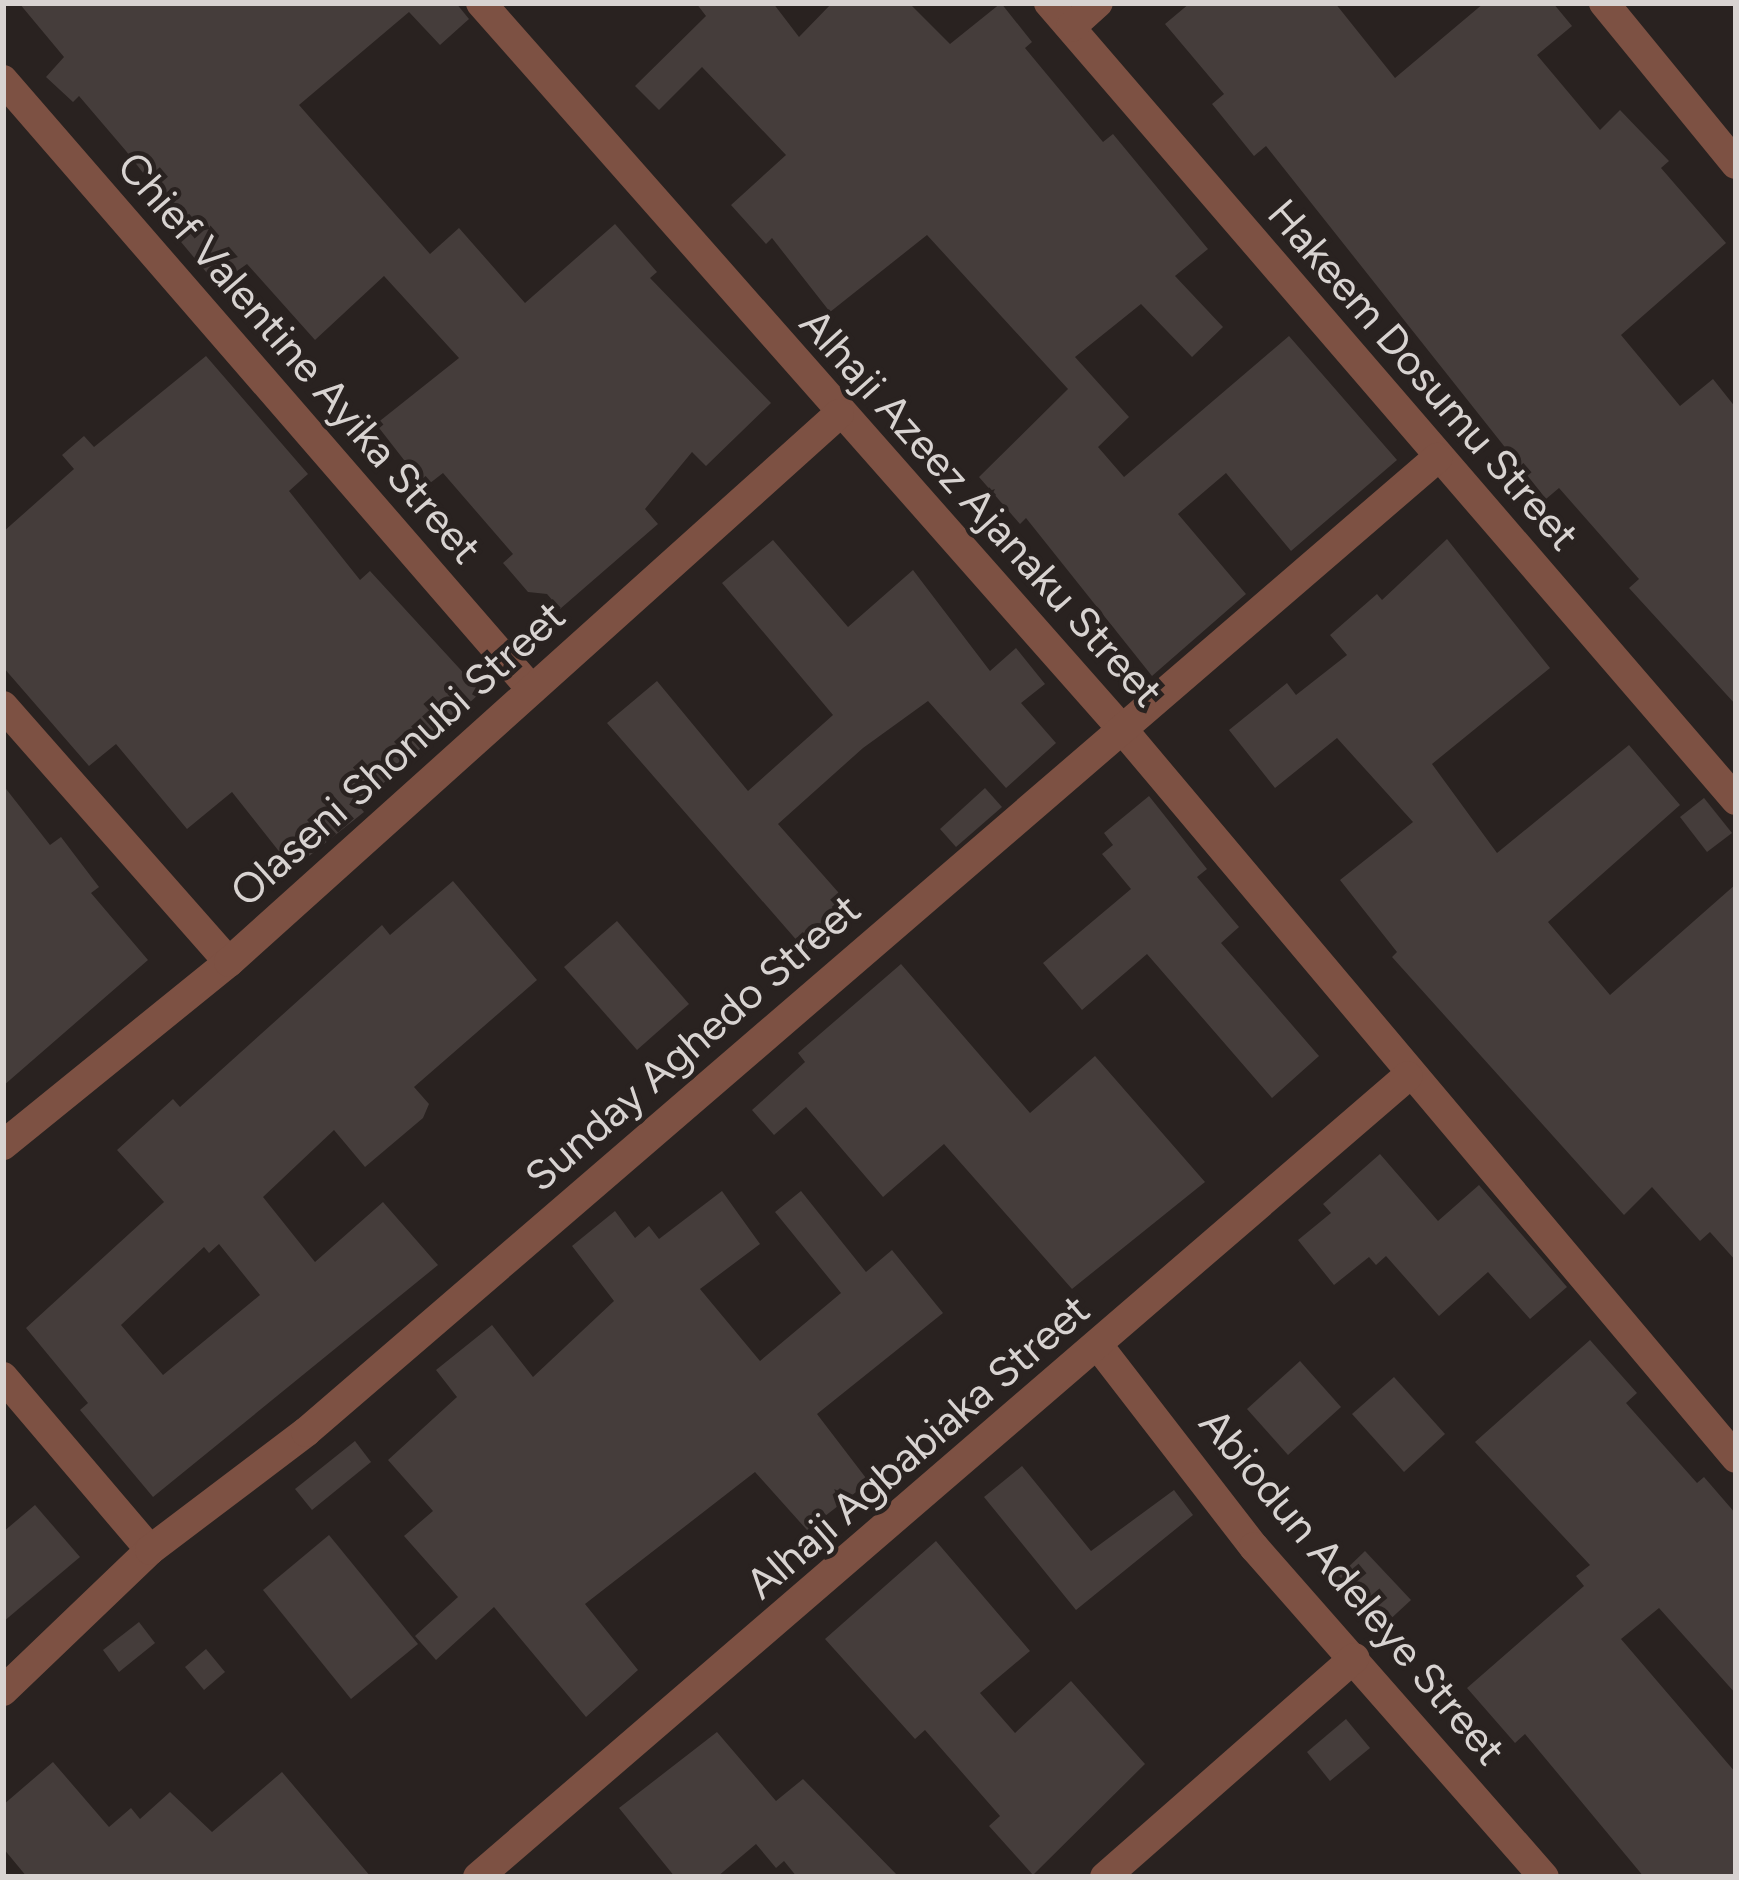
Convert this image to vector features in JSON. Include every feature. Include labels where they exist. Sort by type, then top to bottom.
[{"type":"street","name":"Alhaji Azeez Ajanaku Street","points":[[481,3],[839,414],[1122,728],[1408,1076],[1736,1457]]},
{"type":"street","name":"Hakeem Dosumu Street","points":[[1049,3],[1736,800]]},
{"type":"street","points":[[1071,26],[1098,3]]},
{"type":"street","points":[[1604,3],[1736,164]]},
{"type":"street","name":"Chief Valentine Ayika Street","points":[[3,80],[532,690]]},
{"type":"street","name":"Olaseni Shonubi Street","points":[[3,1144],[229,962],[839,414]]},
{"type":"street","name":"Sunday Aghedo Street","points":[[3,1691],[150,1550],[306,1432],[1437,458]]},
{"type":"street","points":[[3,706],[229,962]]},
{"type":"street","name":"Alhaji Agbabiaka Street","points":[[478,1877],[1100,1348],[1408,1076]]},
{"type":"street","name":"Abiodun Adeleye Street","points":[[1100,1348],[1254,1547],[1544,1877]]},
{"type":"street","points":[[3,1377],[150,1550]]},
{"type":"street","points":[[1105,1877],[1354,1658]]},
{"type":"building","points":[[19,3],[456,3],[469,19],[440,45],[409,12],[299,105],[430,254],[459,228],[525,303],[615,224],[657,272],[650,278],[771,403],[706,466],[692,452],[645,509],[658,524],[560,609],[547,594],[528,592],[503,563],[513,554],[443,473],[425,487],[376,424],[459,358],[384,276],[315,340],[247,264],[217,285],[176,236],[186,228],[126,151],[79,96],[73,102],[46,77],[64,57]]},
{"type":"building","points":[[696,3],[773,3],[799,37],[832,3],[909,3],[950,44],[1001,3],[1032,42],[1025,48],[1103,142],[1113,134],[1208,249],[1175,276],[1223,327],[1192,357],[1141,304],[1075,357],[1129,417],[1098,447],[1124,477],[1289,336],[1397,460],[1291,551],[1226,473],[1178,514],[1246,594],[1152,676],[1026,518],[1020,524],[979,477],[1068,389],[927,235],[830,312],[772,238],[766,244],[731,205],[786,155],[702,67],[659,110],[635,86],[706,16]]},
{"type":"building","points":[[1190,3],[1335,3],[1395,78],[1484,3],[1553,3],[1572,26],[1537,55],[1600,130],[1620,110],[1669,161],[1661,168],[1726,243],[1621,335],[1680,406],[1713,379],[1736,408],[1736,705],[1629,588],[1639,579],[1559,488],[1546,499],[1266,146],[1254,156],[1212,104],[1224,94],[1165,24]]},
{"type":"building","points":[[206,356],[308,474],[289,491],[360,580],[370,571],[481,692],[359,806],[364,812],[293,869],[232,792],[187,829],[116,744],[89,766],[3,667],[3,532],[74,469],[62,455],[84,436],[94,447]]},
{"type":"building","points":[[1447,539],[1550,668],[1432,764],[1497,853],[1629,745],[1680,805],[1548,922],[1610,995],[1736,884],[1736,1261],[1710,1232],[1700,1241],[1652,1187],[1624,1215],[1392,957],[1397,952],[1340,880],[1413,822],[1337,738],[1275,788],[1229,730],[1287,683],[1296,695],[1347,655],[1330,635],[1377,594],[1382,600]]},
{"type":"building","points":[[773,540],[848,627],[913,570],[990,671],[1016,648],[1045,684],[1021,703],[1056,743],[1006,788],[928,701],[863,748],[778,824],[853,909],[806,951],[607,723],[657,681],[748,791],[833,715],[722,583]]},
{"type":"building","points":[[3,785],[50,845],[61,837],[99,887],[91,893],[148,960],[3,1086]]},
{"type":"building","points":[[985,788],[1002,807],[956,847],[940,829]]},
{"type":"building","points":[[1149,796],[1207,869],[1197,877],[1239,927],[1221,943],[1319,1056],[1272,1098],[1147,954],[1082,1010],[1043,963],[1131,889],[1102,854],[1113,845],[1104,833]]},
{"type":"building","points":[[1704,798],[1732,833],[1707,852],[1680,817]]},
{"type":"building","points":[[453,881],[537,980],[414,1087],[429,1104],[423,1118],[365,1167],[334,1130],[263,1197],[315,1262],[383,1202],[438,1265],[153,1497],[80,1410],[88,1403],[26,1328],[164,1202],[117,1150],[173,1099],[180,1107],[382,925],[390,935]],"holes":[[[219,1244],[260,1295],[163,1375],[121,1325],[204,1247],[209,1253]]]},
{"type":"building","points":[[617,921],[689,1004],[637,1050],[564,967]]},
{"type":"building","points":[[901,964],[1030,1113],[1095,1056],[1205,1182],[1072,1289],[944,1144],[883,1197],[806,1107],[774,1135],[752,1110],[805,1062],[798,1053]]},
{"type":"building","points":[[1380,1154],[1438,1221],[1479,1185],[1567,1287],[1530,1319],[1488,1272],[1439,1316],[1386,1256],[1376,1265],[1369,1257],[1334,1285],[1298,1240],[1331,1213],[1323,1204]]},
{"type":"building","points":[[722,1191],[760,1244],[700,1289],[760,1361],[841,1293],[775,1212],[801,1191],[866,1272],[892,1250],[943,1313],[817,1414],[869,1482],[807,1530],[755,1472],[585,1604],[638,1670],[586,1717],[494,1607],[436,1660],[415,1636],[458,1597],[404,1536],[433,1511],[388,1460],[457,1397],[436,1370],[492,1325],[533,1377],[614,1301],[572,1246],[615,1211],[635,1238],[649,1226],[659,1239]]},
{"type":"building","points":[[1590,1340],[1637,1393],[1626,1403],[1697,1483],[1704,1477],[1736,1514],[1736,1694],[1659,1608],[1621,1639],[1736,1773],[1736,1877],[1644,1877],[1525,1734],[1515,1743],[1467,1688],[1584,1586],[1576,1576],[1590,1565],[1475,1442]]},
{"type":"building","points":[[1300,1361],[1341,1407],[1288,1455],[1247,1409]]},
{"type":"building","points":[[1394,1377],[1445,1434],[1404,1472],[1352,1414]]},
{"type":"building","points":[[355,1441],[371,1462],[312,1510],[295,1489]]},
{"type":"building","points":[[1022,1466],[1091,1551],[1174,1490],[1193,1515],[1076,1610],[984,1497]]},
{"type":"building","points":[[35,1505],[80,1557],[3,1622],[3,1532]]},
{"type":"building","points":[[329,1535],[418,1644],[351,1699],[263,1590]]},
{"type":"building","points":[[936,1541],[1030,1651],[980,1693],[1015,1733],[1071,1681],[1145,1764],[1033,1875],[989,1826],[1000,1816],[925,1730],[915,1739],[825,1639]]},
{"type":"building","points":[[1365,1551],[1411,1600],[1384,1625],[1339,1576]]},
{"type":"building","points":[[139,1622],[155,1643],[119,1672],[103,1650]]},
{"type":"building","points":[[206,1649],[225,1672],[204,1690],[185,1667]]},
{"type":"building","points":[[1346,1719],[1370,1748],[1330,1781],[1307,1752]]},
{"type":"building","points":[[717,1732],[776,1801],[803,1779],[899,1877],[797,1877],[784,1861],[776,1868],[756,1844],[717,1877],[675,1877],[619,1808]]},
{"type":"building","points":[[53,1762],[109,1827],[131,1808],[140,1819],[170,1792],[212,1832],[282,1772],[371,1877],[27,1877],[3,1848],[3,1805]]}]
